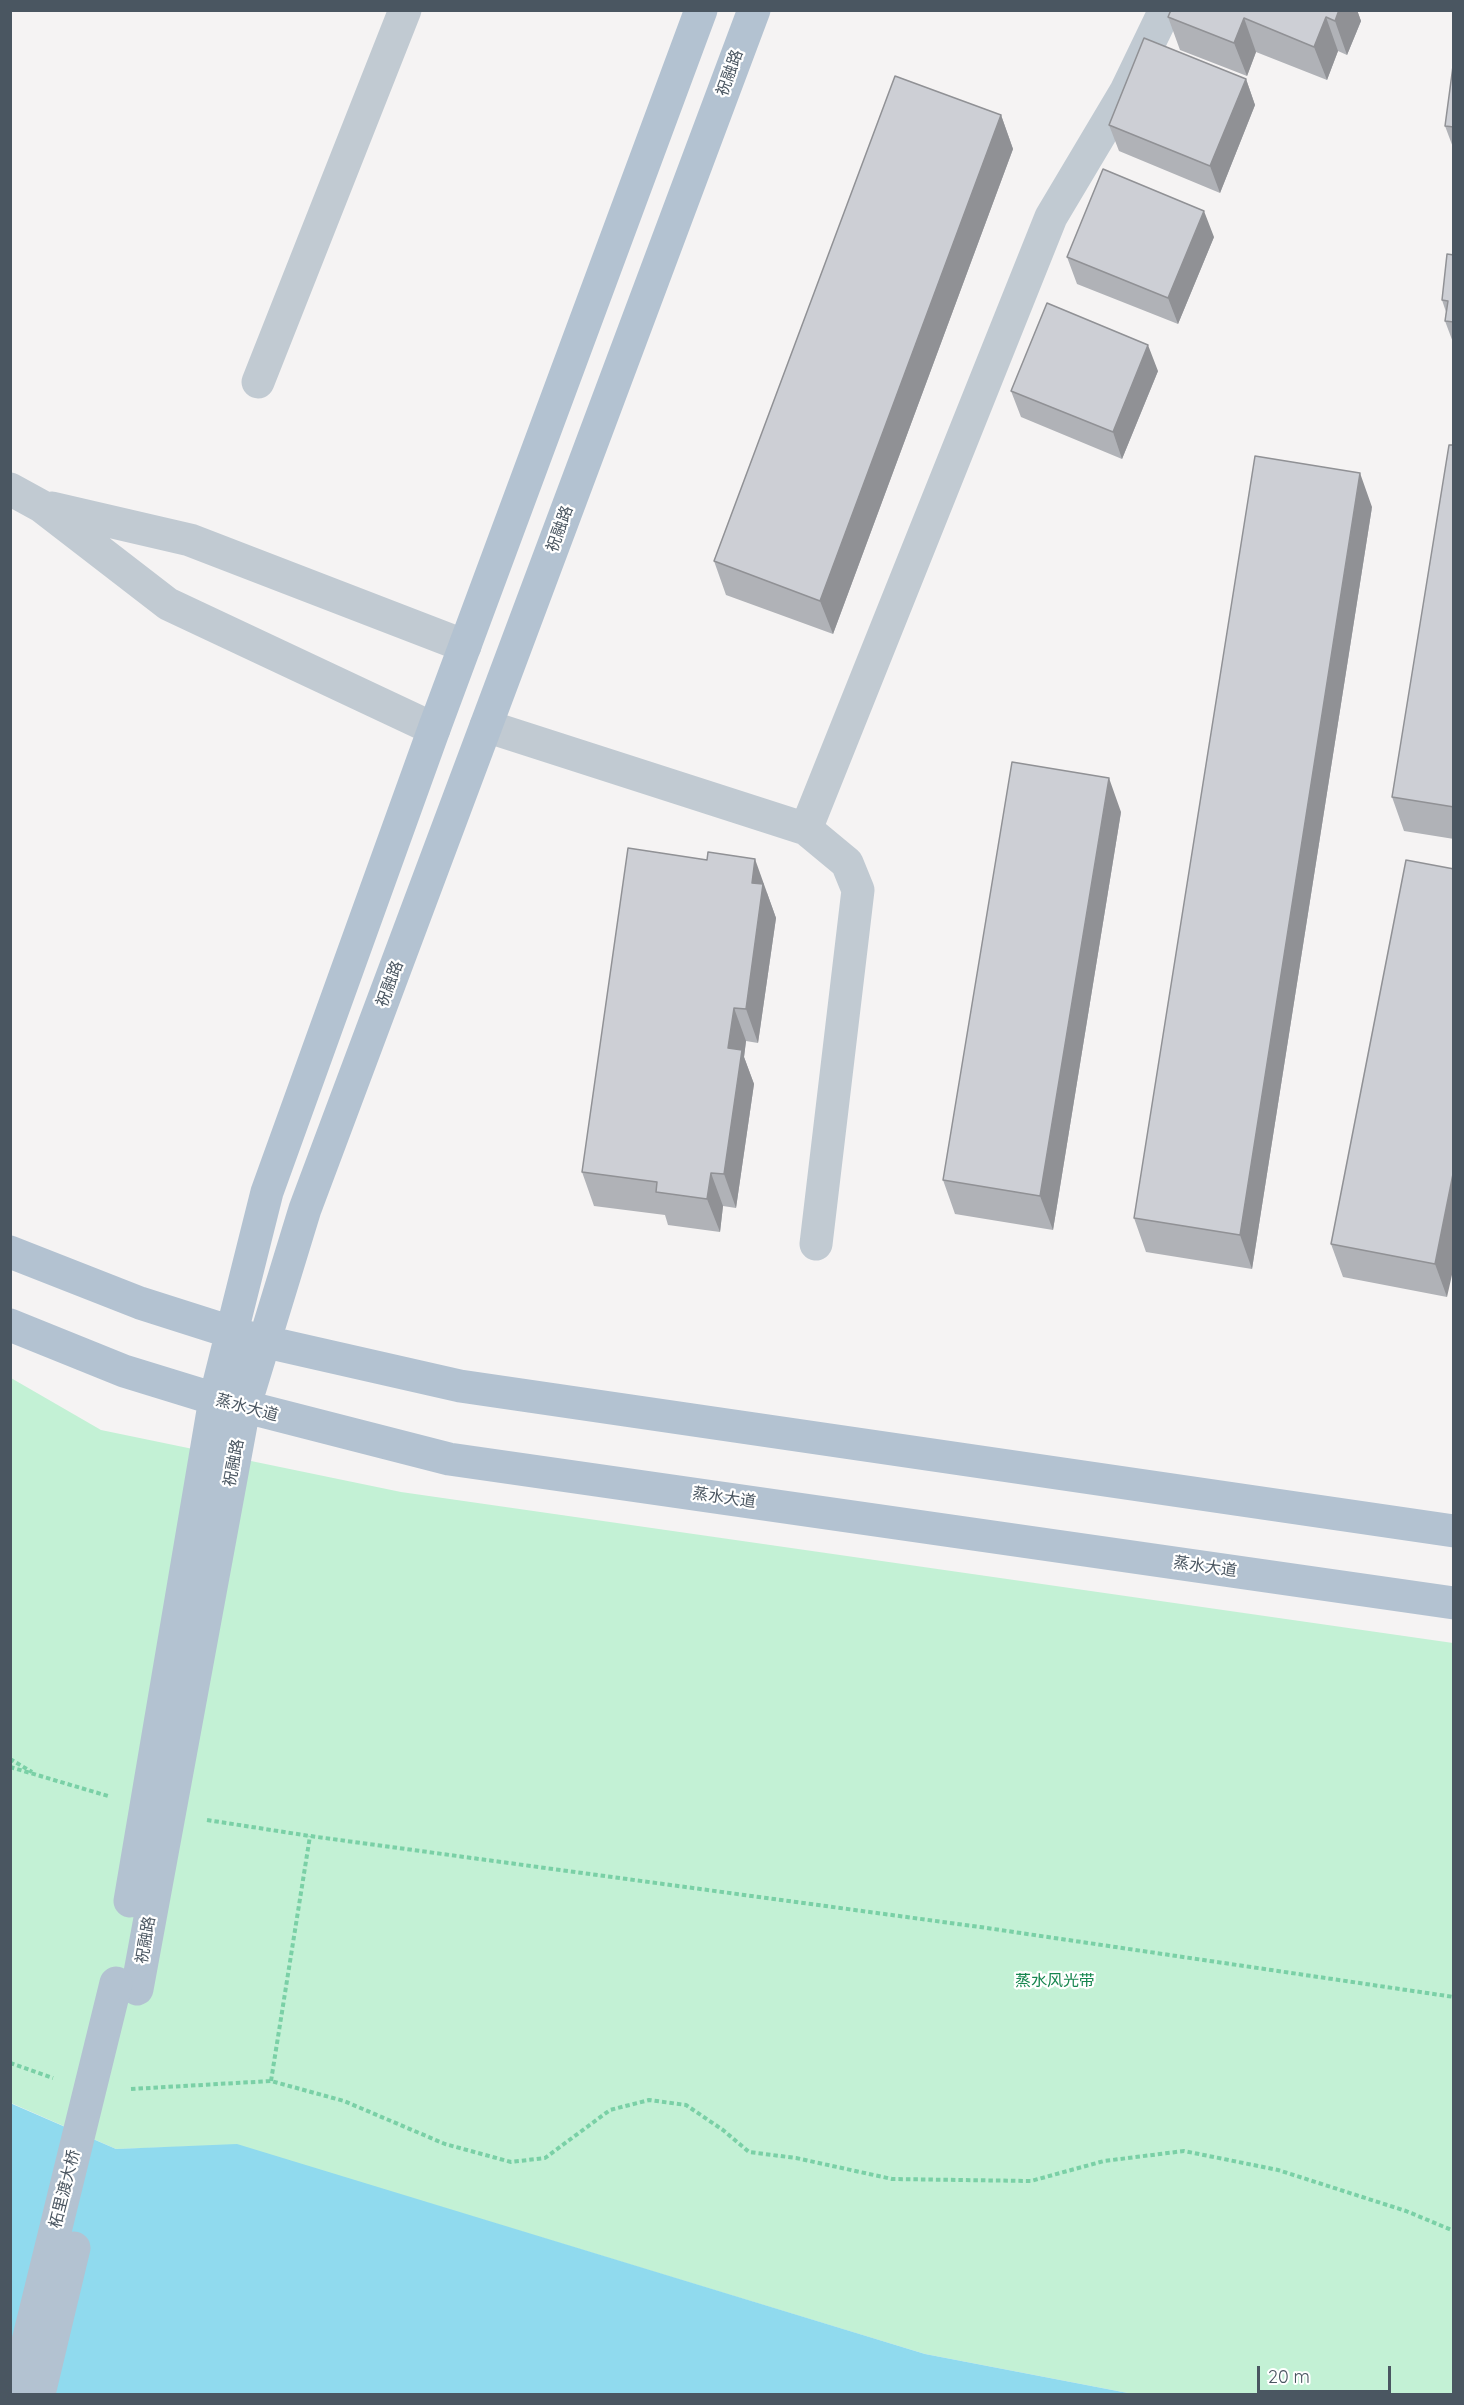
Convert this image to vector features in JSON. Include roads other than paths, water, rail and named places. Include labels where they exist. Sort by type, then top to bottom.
[{"type":"main road","name":"祝融路","points":[[126,1986],[230,1404],[232,1332],[267,1192],[434,729],[701,10]]},
{"type":"main road","name":"祝融路","points":[[230,1404],[265,1341],[305,1209],[754,10]]},
{"type":"main road","points":[[10,1252],[140,1303],[232,1332],[460,1386],[1454,1531]]},
{"type":"main road","name":"蒸水大道","points":[[10,1325],[124,1371],[230,1404],[449,1459],[1454,1603]]},
{"type":"main road","name":"柘里渡大桥","points":[[15,2394],[126,1986]]},
{"type":"main road","name":"柘里渡大桥","points":[[39,2394],[126,1986]]},
{"type":"street","points":[[258,382],[405,10]]},
{"type":"street","points":[[806,830],[1051,217],[1126,91],[1165,10]]},
{"type":"street","points":[[10,489],[41,506],[168,604],[434,729]]},
{"type":"street","points":[[41,506],[190,540],[465,646]]},
{"type":"street","points":[[486,726],[806,830],[847,863],[858,890],[816,1244]]},
{"type":"water","points":[[10,2103],[116,2149],[237,2144],[925,2354],[1133,2394],[11,2394]]},
{"type":"park label","name":"蒸水风光带","points":[[1055,1981]]}]
